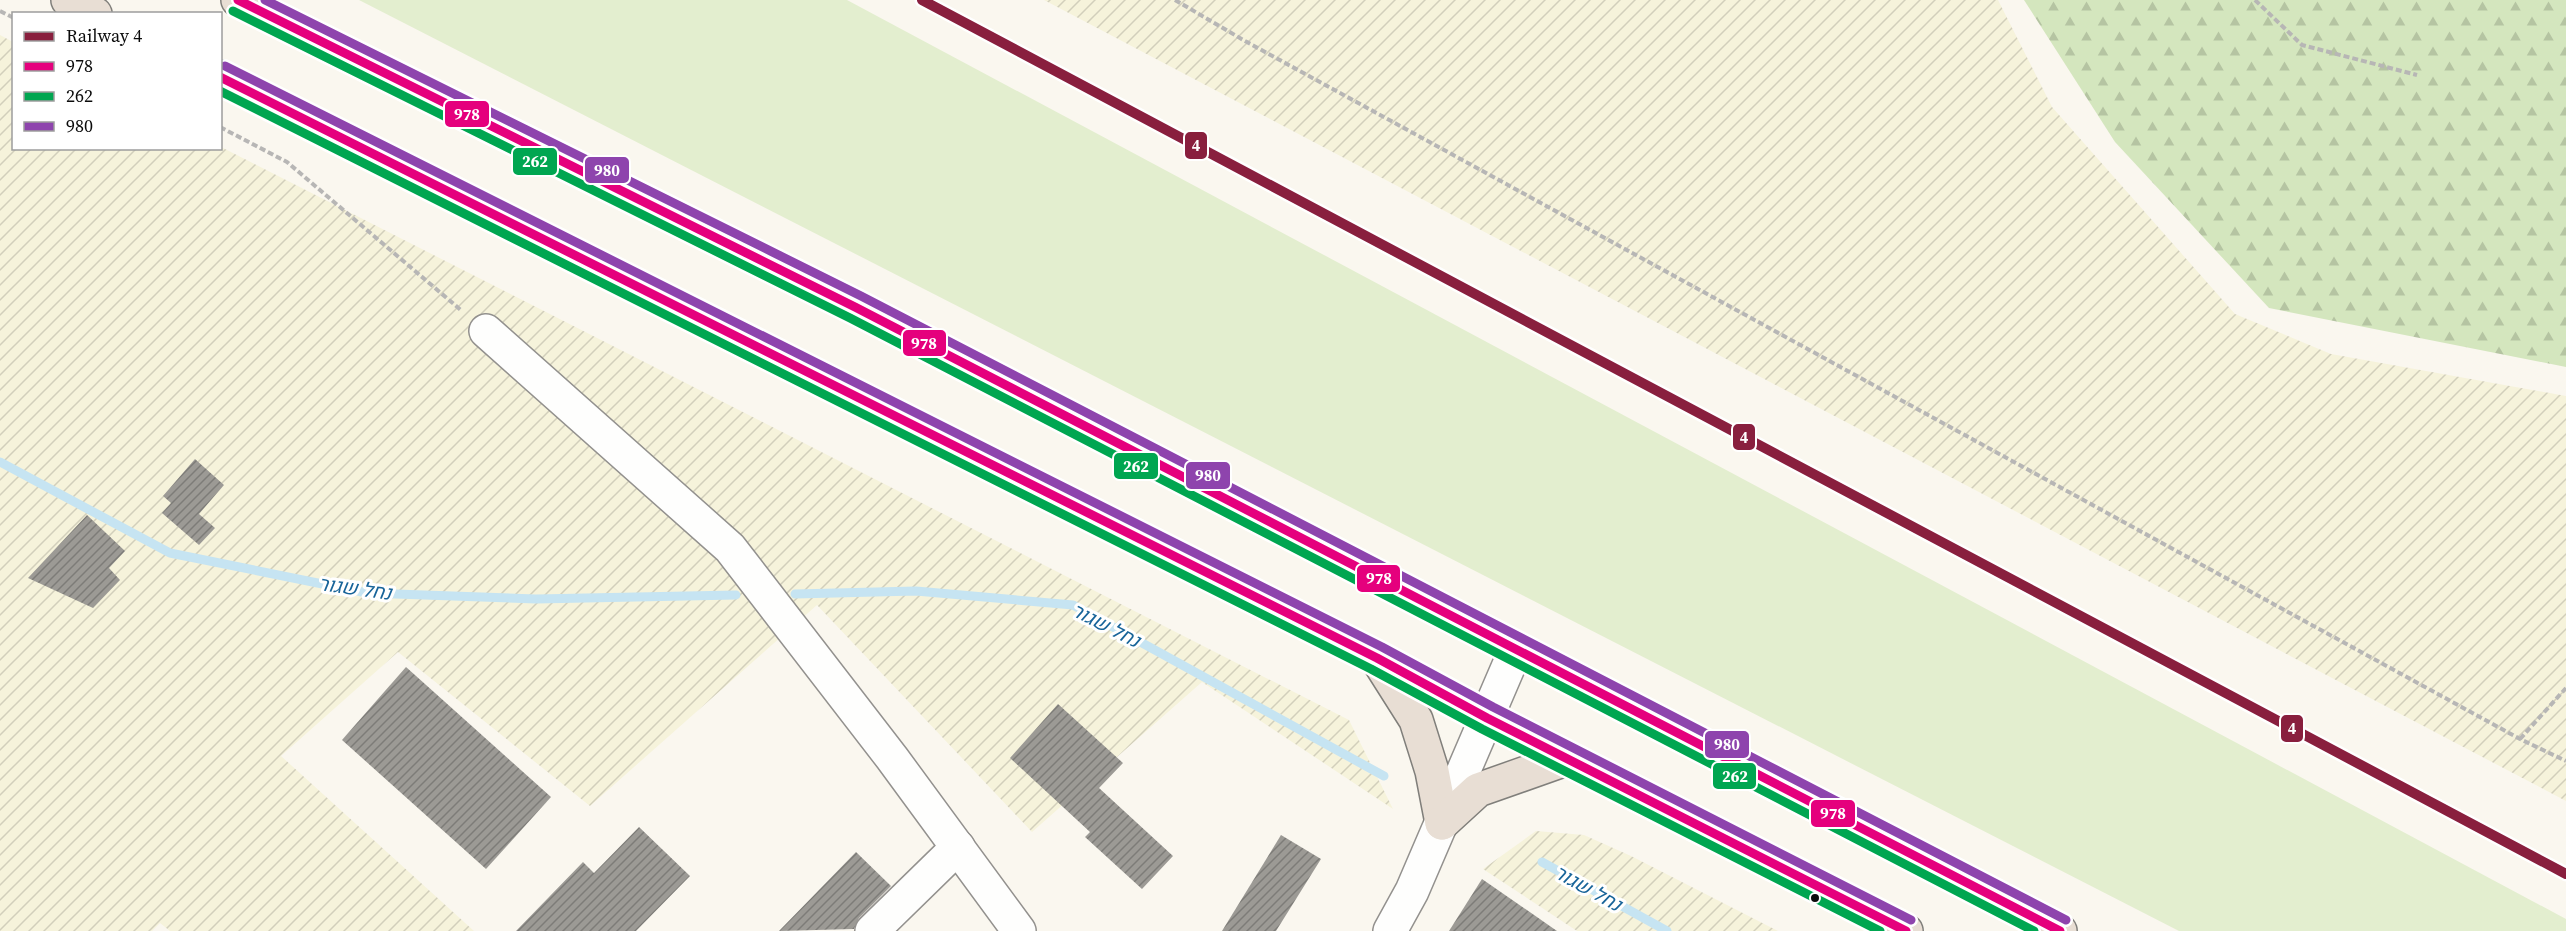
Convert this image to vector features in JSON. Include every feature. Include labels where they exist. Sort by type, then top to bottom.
[{"type":"highway","points":[[68,0],[91,12]]},
{"type":"highway","points":[[238,0],[855,307],[2060,931]]},
{"type":"highway","points":[[222,78],[1377,658],[1486,718],[1906,931]]},
{"type":"highway","points":[[1377,658],[1416,720],[1432,771],[1442,823]]},
{"type":"highway","points":[[1442,823],[1478,790],[1566,759]]},
{"type":"street","points":[[486,331],[730,548],[892,758],[1019,931]]},
{"type":"street","points":[[1390,931],[1412,891],[1516,649]]},
{"type":"street","points":[[872,931],[958,847]]},
{"type":"street","points":[[1403,931],[1412,891]]},
{"type":"path","points":[[1175,0],[1245,41],[2520,739],[2566,761]]},
{"type":"path","points":[[2255,0],[2302,45],[2417,75]]},
{"type":"path","points":[[222,128],[287,162],[486,331]]},
{"type":"path","points":[[2520,739],[2566,688]]},
{"type":"shaded area","points":[[1044,0],[1998,0],[2052,107],[2235,314],[2331,354],[2566,396],[2566,801]]},
{"type":"shaded area","points":[[0,35],[12,41],[12,150],[222,150],[222,148],[1349,720],[1393,809],[1202,682],[1032,832],[817,605],[590,806],[398,652],[281,756],[474,931],[170,931],[160,923],[152,931],[0,931]]},
{"type":"shaded area","points":[[1536,831],[1584,835],[1631,856],[1778,931],[1577,931],[1483,869]]},
{"type":"green space","points":[[359,0],[847,0],[2566,919],[2566,931],[2179,931]]},
{"type":"green space","points":[[2024,0],[2566,0],[2566,367],[2269,308],[2115,142]]},
{"type":"building","points":[[195,459],[224,485],[199,514],[215,528],[199,545],[162,513],[171,503],[163,496]]},
{"type":"building","points":[[87,515],[125,551],[109,568],[120,580],[93,608],[28,578]]},
{"type":"building","points":[[406,667],[551,797],[486,869],[342,740]]},
{"type":"building","points":[[1058,704],[1123,763],[1099,788],[1173,856],[1142,889],[1085,837],[1090,832],[1010,758]]},
{"type":"building","points":[[639,827],[690,876],[636,931],[516,931],[583,862],[594,873]]},
{"type":"building","points":[[1281,835],[1321,859],[1276,931],[1222,931]]},
{"type":"building","points":[[856,852],[891,886],[859,918],[854,929],[779,931]]},
{"type":"building","points":[[1482,879],[1557,931],[1449,931]]},
{"type":"waterway","name":"נחל שגור","points":[[0,462],[170,553],[367,593],[536,599],[736,595]]},
{"type":"waterway","name":"נחל שגור","points":[[795,594],[916,591],[1073,605],[1384,776]]},
{"type":"waterway","name":"נחל שגור","points":[[1542,862],[1667,931]]},
{"type":"rail line","name":"4","points":[[922,0],[2566,874]]},
{"type":"transit line","name":"978","points":[[238,0],[855,307],[2060,931]]},
{"type":"transit line","name":"980","points":[[265,0],[861,296],[2066,920]]},
{"type":"transit line","name":"262","points":[[233,11],[850,318],[2034,931]]},
{"type":"transit line","name":"980","points":[[225,66],[1382,647],[1493,707],[1911,920]]},
{"type":"transit line","name":"978","points":[[222,78],[1377,658],[1487,718],[1906,931]]},
{"type":"transit line","name":"262","points":[[222,92],[1371,669],[1482,729],[1880,931]]}]
